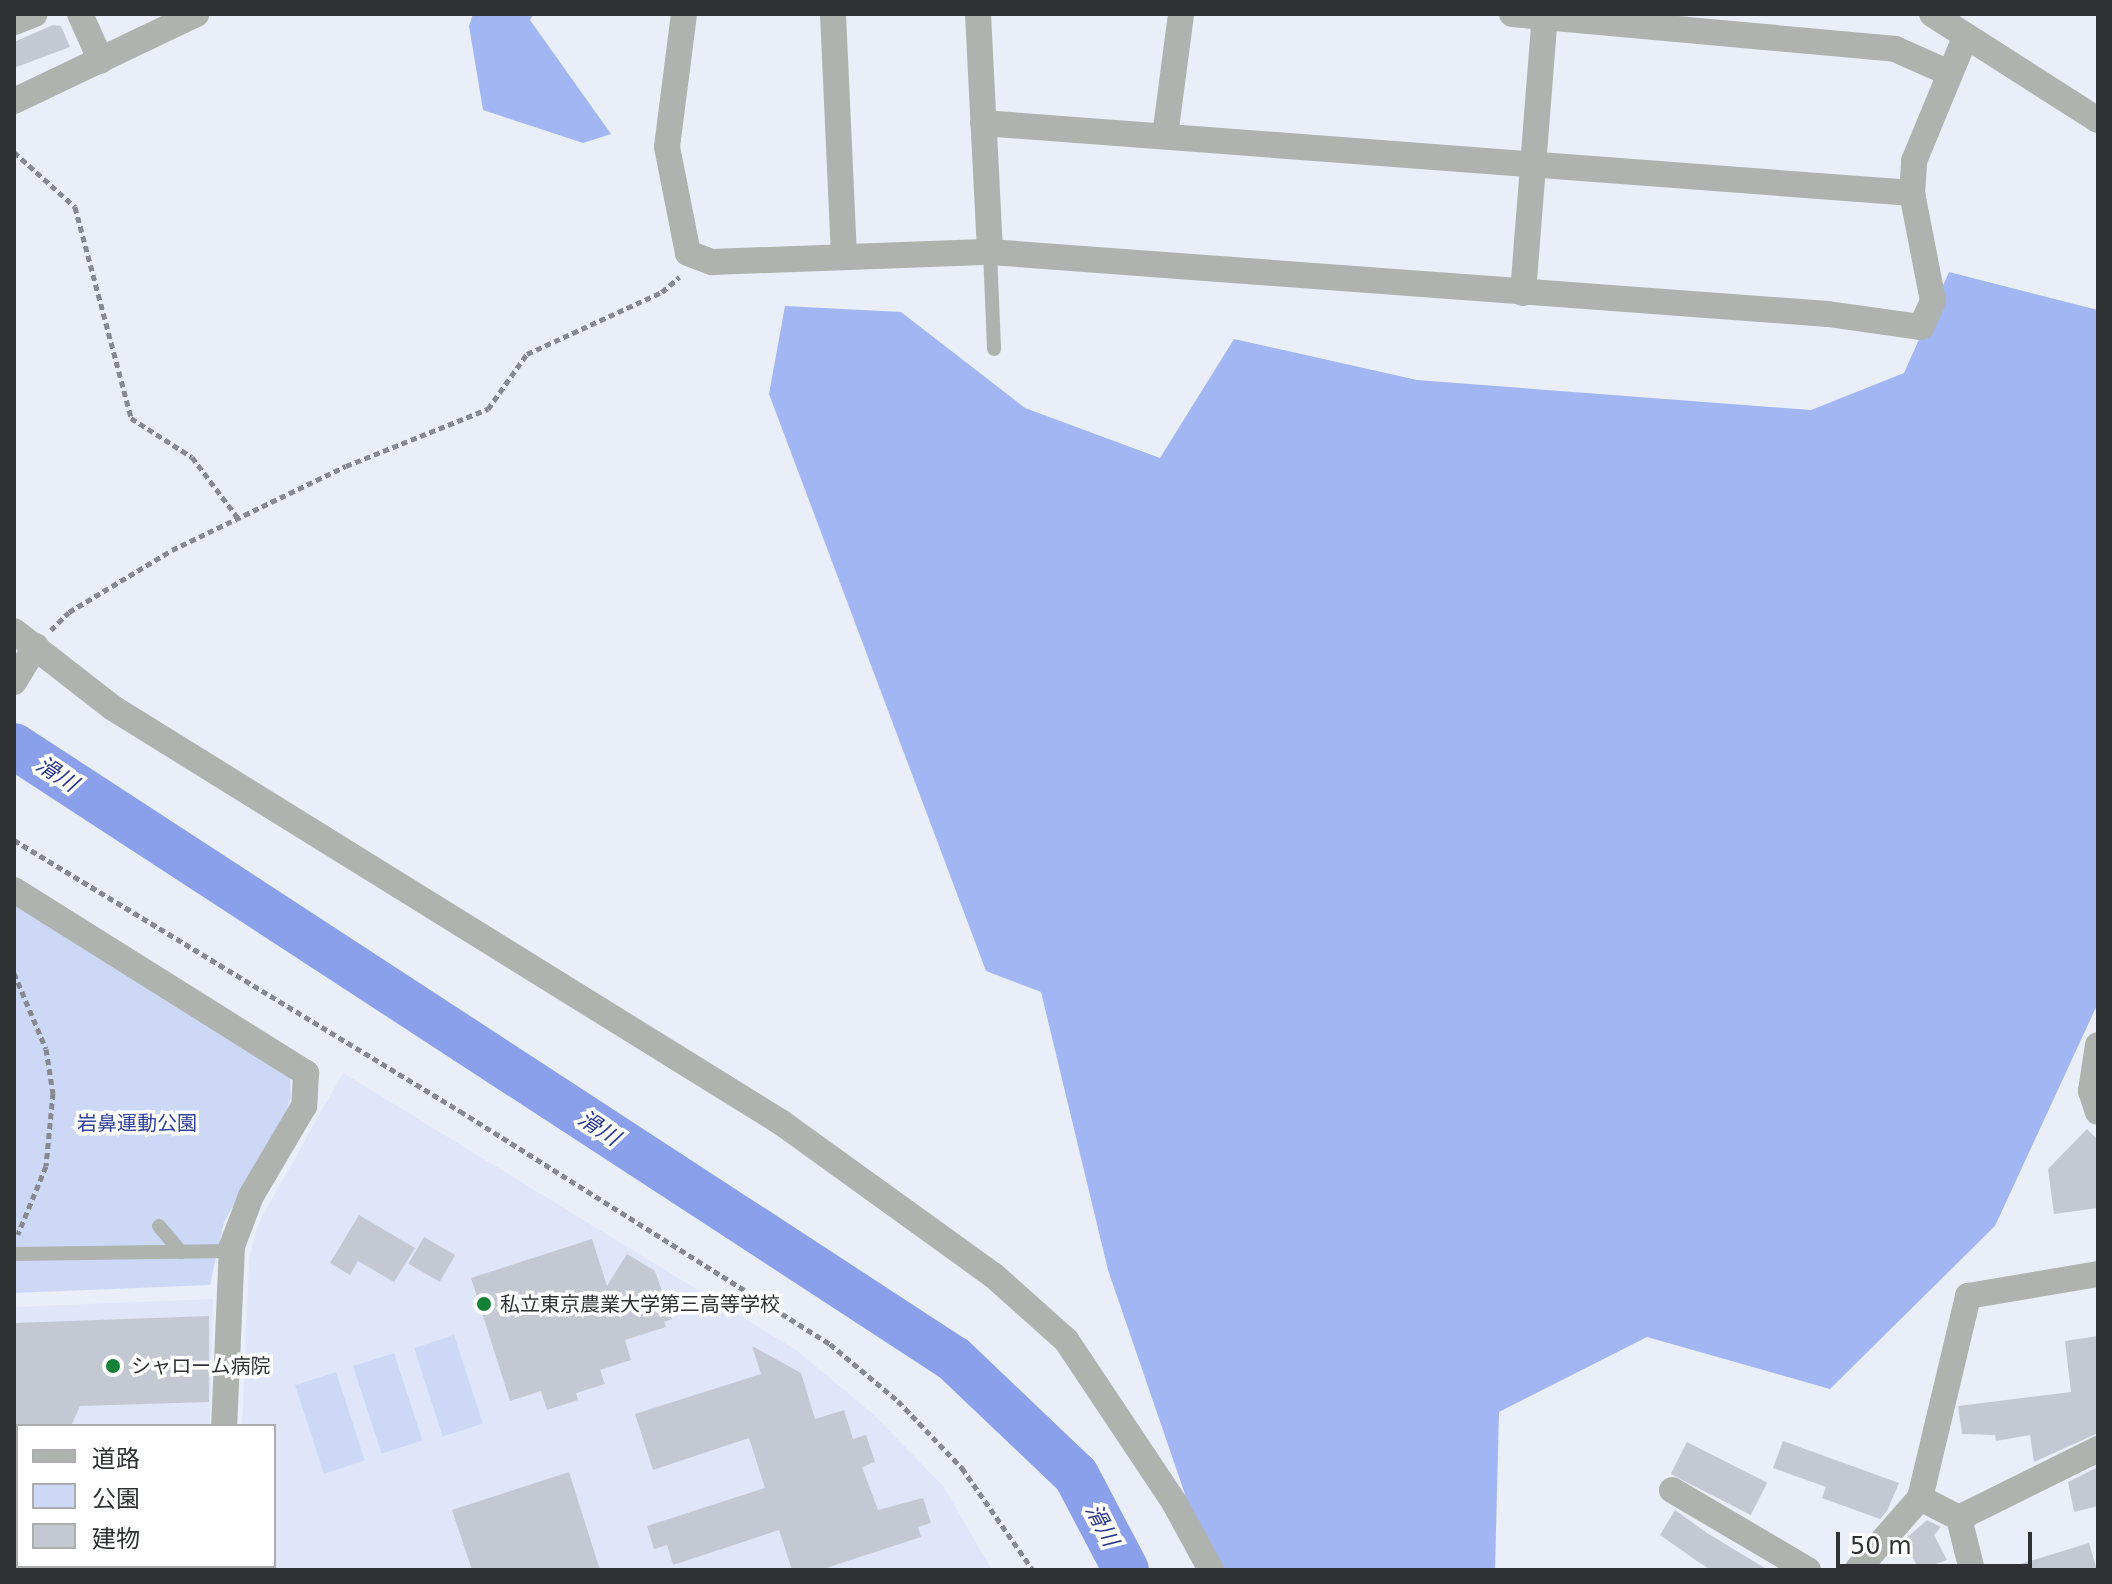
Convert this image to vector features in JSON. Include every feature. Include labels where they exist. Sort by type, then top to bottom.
[{"type":"street","points":[[14,22],[35,14]]},
{"type":"street","points":[[80,14],[101,61]]},
{"type":"street","points":[[14,101],[196,14]]},
{"type":"street","points":[[684,14],[667,147],[688,253],[712,262],[844,254],[990,252],[1828,314],[1921,327],[1933,301],[1912,193],[1914,161],[1965,38]]},
{"type":"street","points":[[833,14],[844,254]]},
{"type":"street","points":[[978,14],[990,252]]},
{"type":"street","points":[[1165,136],[1181,14]]},
{"type":"street","points":[[1512,14],[1895,49],[1949,73]]},
{"type":"street","points":[[1932,14],[1965,38],[2098,120]]},
{"type":"street","points":[[1523,293],[1545,15]]},
{"type":"street","points":[[983,123],[1533,162],[1912,193]]},
{"type":"street","points":[[14,631],[24,665],[113,708],[782,1123],[993,1275],[1066,1340],[1174,1502],[1211,1570]]},
{"type":"street","points":[[14,890],[306,1073],[308,1096],[251,1196],[231,1251],[224,1424]]},
{"type":"street","points":[[2098,1045],[2091,1091],[2098,1112]]},
{"type":"street","points":[[1857,1570],[1920,1498],[1968,1296],[2098,1274]]},
{"type":"street","points":[[1959,1518],[2098,1449]]},
{"type":"street","points":[[1672,1490],[1808,1570]]},
{"type":"street","points":[[1920,1498],[1959,1518],[1972,1570]]},
{"type":"lane","points":[[990,252],[994,349]]},
{"type":"lane","points":[[159,1226],[181,1252]]},
{"type":"lane","points":[[14,1254],[231,1251]]},
{"type":"path","points":[[14,152],[75,207],[131,418],[192,457],[238,518]]},
{"type":"path","points":[[24,665],[69,612],[172,550],[488,409],[527,354],[662,292],[701,258]]},
{"type":"path","points":[[14,840],[460,1111],[830,1344],[898,1401],[962,1468],[1033,1570]]},
{"type":"path","points":[[14,973],[46,1049],[53,1093],[46,1166],[14,1241]]},
{"type":"shaded area","points":[[473,14],[534,14],[530,20],[611,134],[583,143],[483,110],[469,26]]},
{"type":"shaded area","points":[[1949,272],[2098,310],[2098,1003],[1995,1226],[1830,1389],[1647,1337],[1499,1412],[1495,1570],[1211,1570],[1108,1270],[1041,992],[986,971],[769,394],[785,306],[901,312],[1025,408],[1160,458],[1234,339],[1417,380],[1811,410],[1904,373]]},
{"type":"shaded area","name":"私立東京農業大学第三高等学校","points":[[343,1073],[796,1350],[873,1414],[943,1486],[992,1570],[236,1570],[276,1568],[276,1424],[242,1424],[249,1259],[259,1222]]},
{"type":"shaded area","name":"シャローム病院","points":[[213,1299],[210,1424],[16,1424],[14,1550],[14,1307]]},
{"type":"shaded area","points":[[122,1568],[207,1568],[207,1570]]},
{"type":"green space","name":"岩鼻運動公園","points":[[14,904],[290,1076],[291,1098],[285,1115],[224,1222],[210,1285],[14,1293]]},
{"type":"green space","points":[[454,1335],[483,1423],[443,1436],[414,1348]]},
{"type":"green space","points":[[394,1353],[422,1440],[382,1454],[353,1366]]},
{"type":"green space","points":[[336,1372],[365,1460],[324,1474],[295,1385]]},
{"type":"building","points":[[53,25],[61,26],[70,47],[14,68],[14,42]]},
{"type":"building","points":[[2087,1129],[2098,1140],[2098,1208],[2054,1214],[2048,1169]]},
{"type":"building","points":[[359,1215],[415,1248],[394,1282],[358,1261],[350,1275],[330,1263]]},
{"type":"building","points":[[424,1237],[455,1255],[440,1282],[408,1264]]},
{"type":"building","points":[[592,1239],[607,1286],[627,1254],[655,1271],[672,1319],[664,1322],[666,1327],[625,1340],[631,1360],[600,1370],[605,1384],[576,1393],[578,1400],[547,1410],[541,1391],[510,1401],[471,1278]]},
{"type":"building","name":"シャローム病院","points":[[209,1316],[209,1402],[80,1406],[72,1424],[14,1426],[14,1323]]},
{"type":"building","points":[[2098,1336],[2098,1433],[2034,1462],[2030,1435],[1996,1441],[1995,1435],[1962,1434],[1958,1406],[2071,1392],[2065,1341]]},
{"type":"building","points":[[752,1346],[801,1373],[815,1419],[844,1410],[853,1439],[866,1435],[875,1462],[862,1467],[878,1510],[923,1498],[931,1523],[918,1527],[921,1537],[820,1570],[792,1570],[779,1530],[673,1565],[667,1545],[654,1549],[647,1526],[765,1488],[749,1438],[653,1470],[635,1414],[761,1374]]},
{"type":"building","points":[[1783,1441],[1899,1483],[1887,1511],[1880,1519],[1822,1498],[1826,1487],[1773,1468]]},
{"type":"building","points":[[1687,1442],[1767,1483],[1751,1515],[1671,1474]]},
{"type":"building","points":[[2098,1467],[2098,1506],[2074,1512],[2068,1482]]},
{"type":"building","points":[[569,1472],[600,1570],[472,1570],[452,1510]]},
{"type":"building","points":[[1675,1510],[1768,1570],[1711,1570],[1697,1561],[1660,1535]]},
{"type":"building","points":[[1927,1520],[1941,1527],[1934,1535],[1947,1560],[1919,1570],[1904,1540]]},
{"type":"building","points":[[2089,1543],[2097,1570],[2018,1570],[2017,1565]]},
{"type":"waterway","name":"滑川","points":[[14,746],[954,1359],[1076,1475],[1126,1570]]},
{"type":"place","name":"私立東京農業大学第三高等学校","points":[[484,1304]]},
{"type":"place","name":"シャローム病院","points":[[113,1366]]}]
